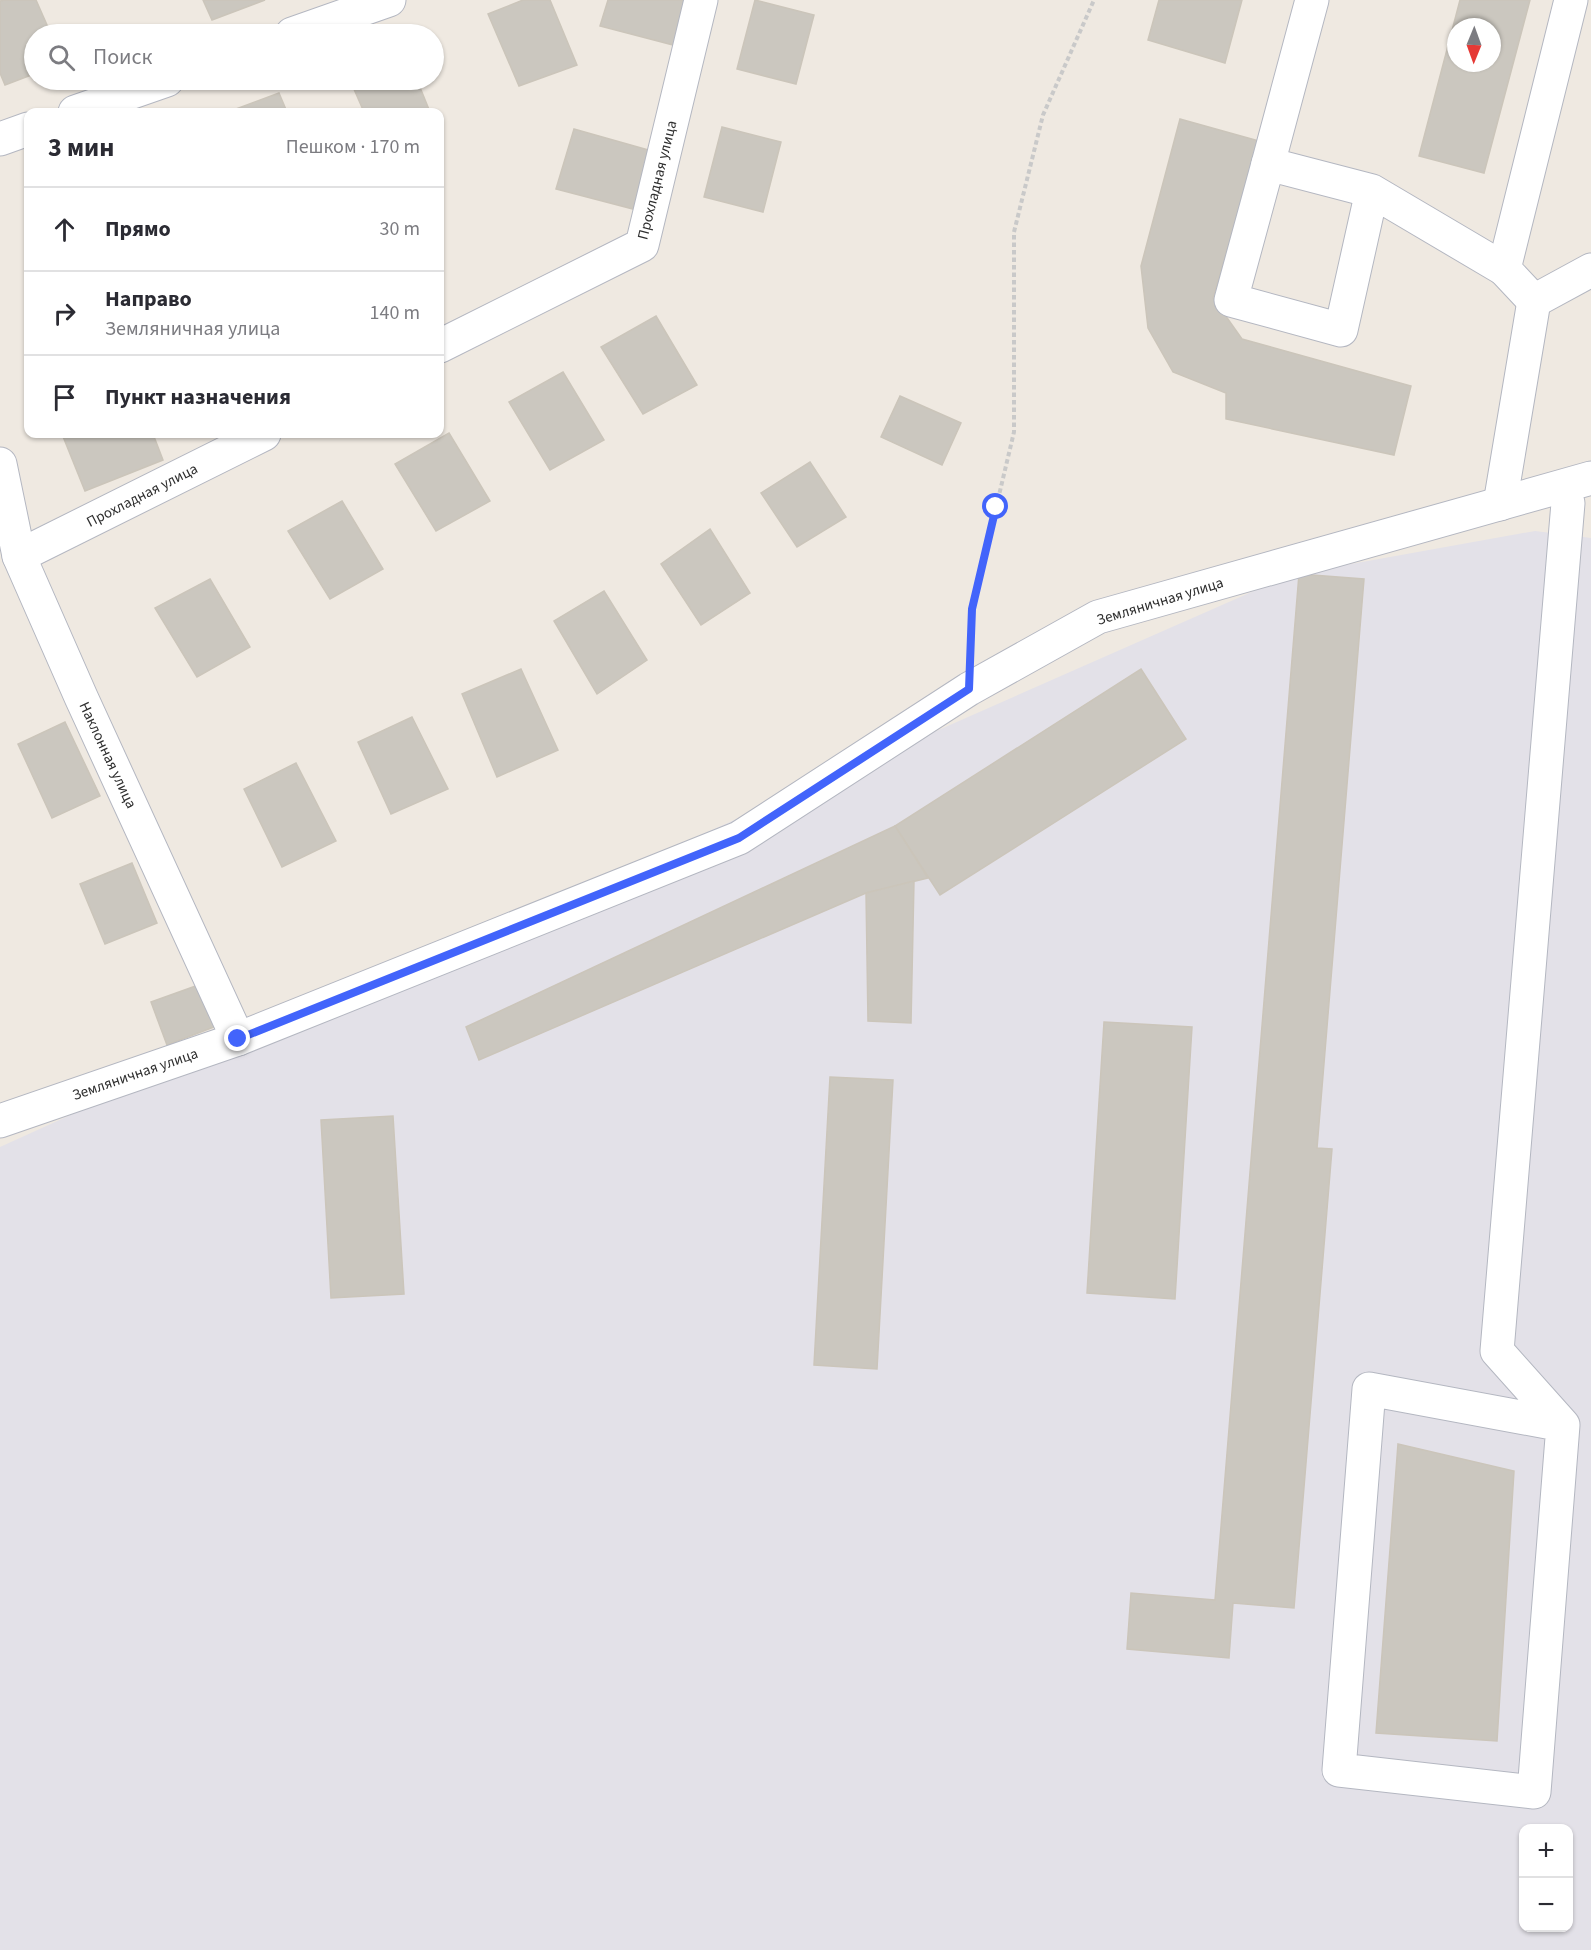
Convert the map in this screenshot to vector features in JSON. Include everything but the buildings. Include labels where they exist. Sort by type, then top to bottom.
[{"type":"street","points":[[321,24],[389,0]]},
{"type":"street","name":"Прохладная улица","points":[[444,344],[642,245],[701,0]]},
{"type":"street","points":[[1312,0],[1231,300],[1341,330],[1372,191]]},
{"type":"street","points":[[1504,269],[1571,0]]},
{"type":"street","points":[[86,108],[138,90]]},
{"type":"street","points":[[0,139],[24,130]]},
{"type":"street","points":[[1268,164],[1372,191],[1504,269],[1534,301]]},
{"type":"street","points":[[1534,301],[1591,270]]},
{"type":"street","points":[[1500,504],[1534,301]]},
{"type":"street","name":"Прохладная улица","points":[[19,556],[256,438]]},
{"type":"street","name":"Наклонная улица","points":[[0,464],[19,556],[238,1039]]},
{"type":"street","name":"Земляничная улица","points":[[0,1121],[238,1039],[739,838],[969,689],[1098,617],[1591,478]]},
{"type":"street","points":[[1563,1425],[1370,1389],[1339,1770],[1534,1792],[1563,1425],[1497,1351],[1568,503]]},
{"type":"path","points":[[969,689],[972,609],[1014,432],[1014,232],[1043,115],[1094,0]]},
{"type":"shaded area","points":[[1535,531],[1591,538],[1591,1950],[0,1950],[0,1147],[238,1039],[1290,575]]},
{"type":"route","points":[[238,1039],[739,838],[969,689],[972,609],[996,507]]}]
